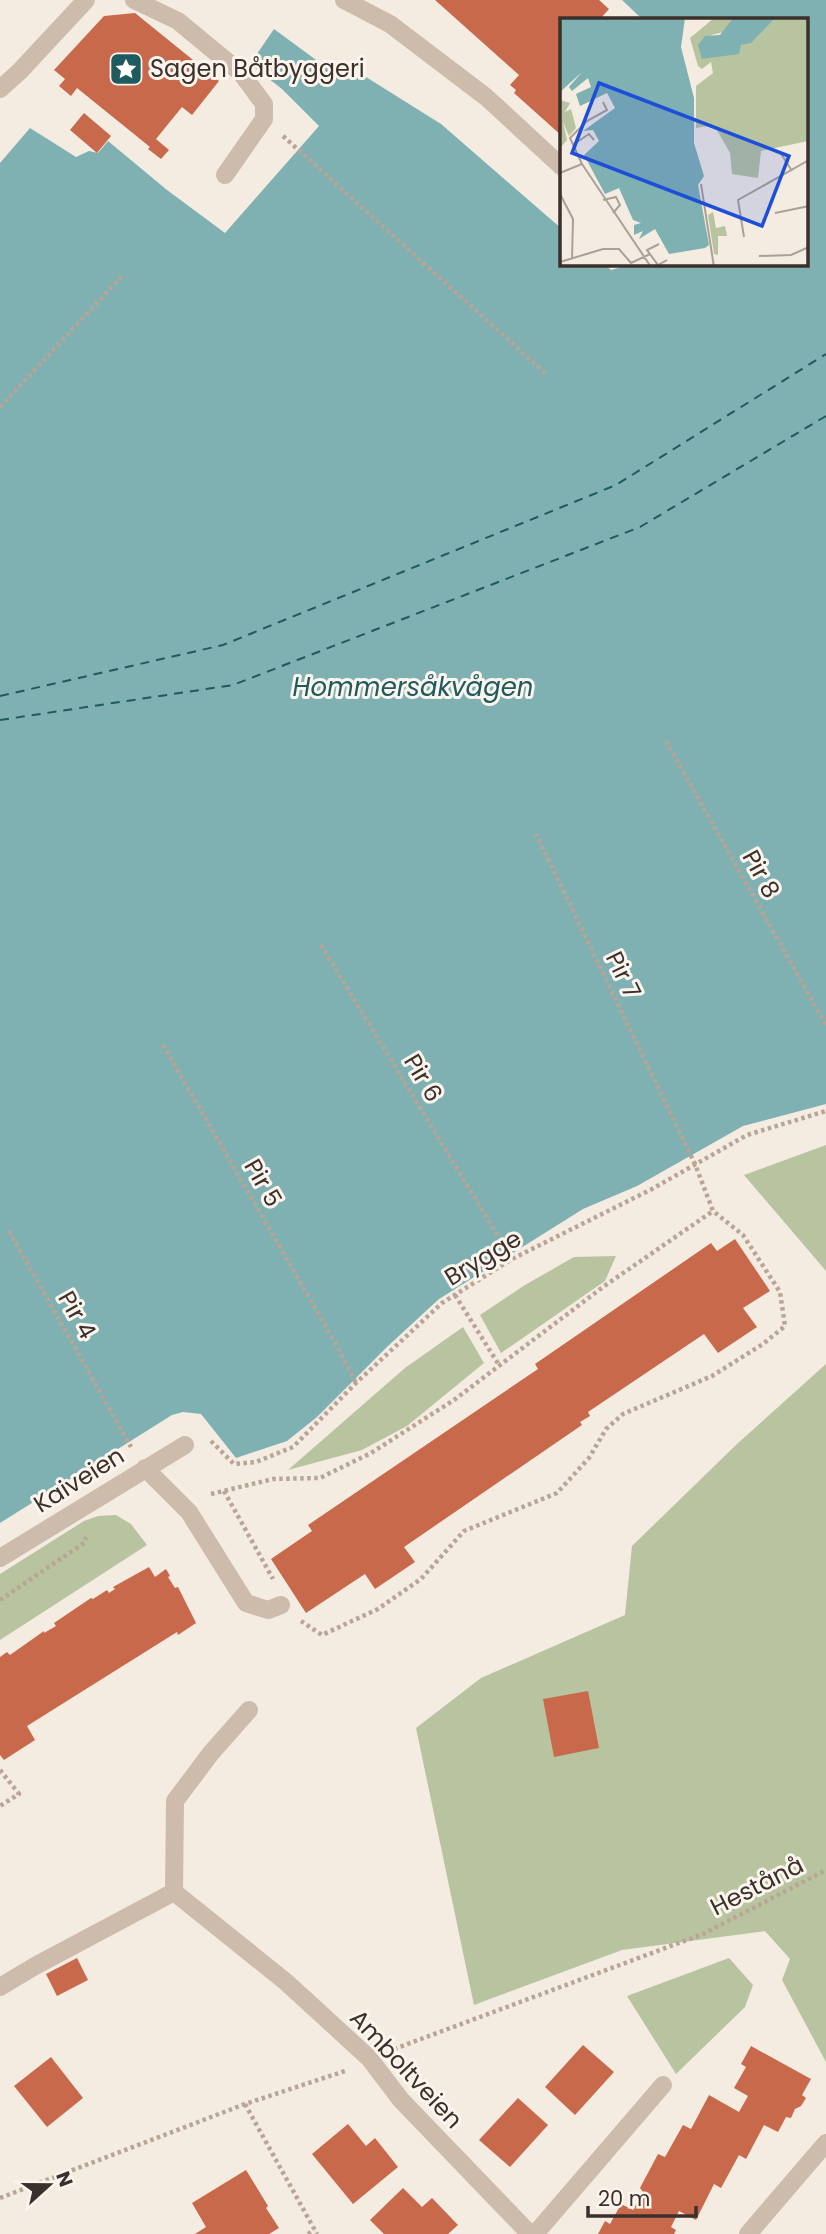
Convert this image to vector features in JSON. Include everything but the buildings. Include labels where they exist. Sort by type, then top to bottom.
[{"type":"street","points":[[0,89],[86,0]]},
{"type":"street","points":[[134,0],[177,21],[241,74],[264,104],[264,119],[225,176]]},
{"type":"street","points":[[344,0],[390,24],[486,97],[560,165]]},
{"type":"street","name":"Kaiveien","points":[[0,1558],[185,1445]]},
{"type":"street","points":[[145,1468],[189,1512],[246,1603],[268,1610],[280,1597]]},
{"type":"street","points":[[0,1987],[174,1892],[175,1801],[211,1753],[249,1710]]},
{"type":"street","name":"Amboltveien","points":[[174,1892],[286,1982],[369,2058],[401,2100],[533,2234],[663,2085]]},
{"type":"street","points":[[748,2234],[826,2143]]},
{"type":"path","points":[[296,147],[545,373]]},
{"type":"path","points":[[0,407],[123,275]]},
{"type":"path","name":"Pir 8","points":[[666,741],[826,1025]]},
{"type":"path","name":"Pir 7","points":[[536,834],[680,1130],[713,1211]]},
{"type":"path","name":"Pir 6","points":[[321,945],[512,1259]]},
{"type":"path","name":"Pir 5","points":[[163,1045],[356,1383]]},
{"type":"path","name":"Brygge","points":[[209,1440],[234,1464],[256,1462],[293,1447],[356,1383],[455,1294],[512,1259],[652,1189],[747,1135],[826,1111]]},
{"type":"path","points":[[176,1499],[273,1479],[320,1478],[370,1453],[454,1400],[603,1287],[713,1211],[743,1236],[780,1292],[785,1326],[763,1344],[712,1376],[623,1413],[606,1429],[589,1458],[557,1493],[464,1531],[421,1579],[378,1609],[322,1635],[298,1619]]},
{"type":"path","name":"Pir 4","points":[[9,1231],[131,1447]]},
{"type":"path","points":[[455,1294],[499,1366]]},
{"type":"path","points":[[224,1491],[280,1597]]},
{"type":"path","points":[[0,1770],[19,1794],[0,1806]]},
{"type":"path","name":"Hestånå","points":[[703,1934],[826,1870]]},
{"type":"path","points":[[245,2104],[315,2232],[308,2234]]},
{"type":"green space","points":[[826,1145],[826,1271],[744,1175]]},
{"type":"green space","points":[[616,1256],[605,1281],[501,1353],[480,1315],[574,1257]]},
{"type":"green space","points":[[463,1327],[484,1363],[407,1426],[362,1450],[288,1470],[405,1368]]},
{"type":"green space","points":[[826,1364],[826,2062],[782,1980],[790,1959],[765,1931],[622,1950],[474,2005],[416,1728],[481,1678],[625,1615],[632,1546],[737,1444]]},
{"type":"green space","points":[[116,1515],[131,1524],[147,1545],[0,1640],[0,1574],[84,1521],[98,1516]]},
{"type":"green space","points":[[729,1958],[753,1985],[745,2007],[676,2074],[627,1996]]},
{"type":"water","name":"Hommersåkvågen","points":[[622,0],[826,0],[826,1104],[743,1126],[637,1186],[583,1209],[439,1299],[317,1417],[287,1441],[236,1458],[201,1414],[183,1412],[172,1415],[0,1523],[0,163],[30,128],[76,157],[89,151],[98,153],[108,141],[225,233],[319,126],[282,89],[250,64],[274,29],[342,79],[366,77],[441,124],[560,227],[560,266],[606,266],[611,270],[626,266],[808,266],[808,18],[641,18]]},
{"type":"ferry route","points":[[0,696],[223,645],[616,485],[826,354]]},
{"type":"ferry route","points":[[0,720],[233,685],[640,527],[826,416]]},
{"type":"place","name":"Sagen Båtbyggeri","points":[[126,69]]}]
